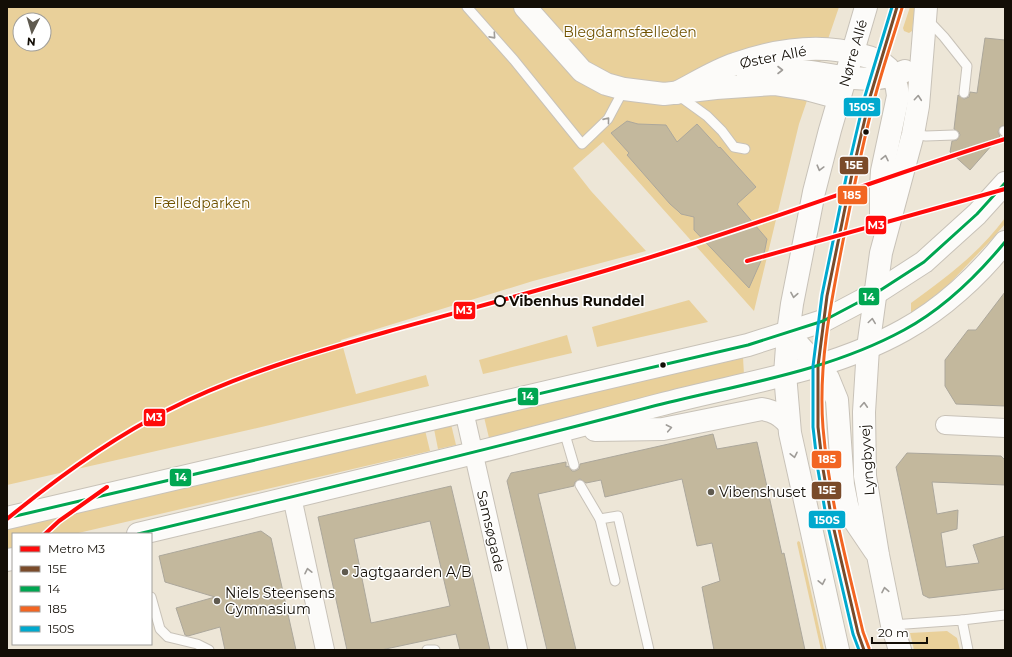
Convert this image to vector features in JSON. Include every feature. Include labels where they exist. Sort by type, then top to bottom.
[{"type":"street","name":"Øster Allé","points":[[525,7],[582,71],[606,84],[624,89],[650,93],[676,93],[716,88]]},
{"type":"street","name":"Nørre Allé","points":[[788,333],[795,286],[814,192],[839,98],[866,7]]},
{"type":"street","points":[[881,253],[913,134],[918,106],[925,12]]},
{"type":"street","name":"Øster Allé","points":[[676,93],[734,64],[764,55],[789,51],[819,49],[853,52],[883,72]]},
{"type":"street","points":[[716,88],[752,74],[776,69],[846,77],[908,70],[921,61]]},
{"type":"street","points":[[876,293],[881,253],[882,171],[898,96],[897,86],[883,72]]},
{"type":"street","points":[[716,88],[774,84],[806,89],[839,98]]},
{"type":"street","points":[[7,518],[748,345],[788,333],[823,321],[876,293],[924,262],[977,214],[1005,182]]},
{"type":"street","points":[[142,533],[473,454],[666,403],[818,366],[868,348],[904,330],[948,301],[1005,242]]},
{"type":"street","name":"Lyngbyvej","points":[[876,293],[868,348],[864,412],[865,476],[878,555],[892,625],[900,650]]},
{"type":"street","points":[[788,333],[828,378],[836,400],[842,478],[847,506],[850,514],[878,555]]},
{"type":"street","points":[[788,333],[786,374],[788,423],[838,650]]},
{"type":"street","points":[[564,431],[663,430],[762,409],[782,416],[788,423]]},
{"type":"street","name":"Samsøgade","points":[[464,411],[518,650]]},
{"type":"street","points":[[945,425],[1005,428]]},
{"type":"street","points":[[292,497],[324,650]]},
{"type":"lane","points":[[467,7],[514,60],[582,144],[608,119],[624,89]]},
{"type":"lane","name":"Nørre Allé","points":[[818,366],[826,296],[852,174],[883,72],[897,7]]},
{"type":"lane","points":[[925,12],[967,66],[964,93]]},
{"type":"lane","points":[[676,93],[707,116],[734,147],[745,149]]},
{"type":"lane","points":[[913,134],[926,136],[954,134]]},
{"type":"lane","points":[[818,366],[818,427],[826,492],[851,605],[864,650]]},
{"type":"lane","points":[[564,431],[574,465]]},
{"type":"lane","points":[[580,485],[600,519],[615,581]]},
{"type":"lane","points":[[600,519],[618,516],[649,650]]},
{"type":"lane","points":[[152,601],[160,629],[168,637],[197,644],[209,650]]},
{"type":"lane","points":[[892,625],[1005,615]]},
{"type":"lane","points":[[962,620],[968,650]]},
{"type":"lane","points":[[427,650],[435,650]]},
{"type":"green space","name":"Fælledparken","points":[[7,7],[839,7],[799,124],[754,311],[603,142],[573,168],[591,191],[646,251],[533,281],[341,340],[356,394],[426,375],[429,386],[270,425],[7,485]]},
{"type":"green space","points":[[910,7],[915,7],[912,31],[909,33],[904,31],[903,28]]},
{"type":"green space","points":[[1005,218],[1005,224],[947,286],[911,314],[911,303],[962,264],[995,231]]},
{"type":"green space","points":[[689,300],[708,322],[597,347],[592,327]]},
{"type":"green space","points":[[567,335],[572,353],[483,374],[479,360]]},
{"type":"green space","points":[[743,357],[744,375],[489,438],[484,417]]},
{"type":"green space","points":[[451,424],[456,445],[438,449],[434,429]]},
{"type":"green space","points":[[425,430],[430,451],[78,533],[12,533],[12,548],[7,550],[7,527]]},
{"type":"green space","points":[[798,541],[800,542],[824,650],[821,650],[797,543]]},
{"type":"green space","points":[[947,631],[957,638],[960,650],[914,650],[910,633]]},
{"type":"building","points":[[985,38],[1005,40],[1005,125],[1000,127],[998,132],[1000,136],[970,170],[950,152],[952,141],[957,140],[960,135],[959,132],[954,129],[958,95],[964,99],[969,97],[970,92],[977,93]]},
{"type":"building","points":[[627,121],[638,124],[666,125],[677,142],[697,124],[756,187],[737,204],[767,239],[764,254],[749,288],[694,230],[694,217],[681,214],[670,204],[627,155],[629,153],[611,133]]},
{"type":"building","points":[[1005,292],[1005,406],[956,404],[945,386],[945,360],[968,330],[976,330]]},
{"type":"building","points":[[713,434],[717,449],[757,442],[782,554],[784,553],[805,650],[714,650],[702,587],[720,581],[712,543],[697,546],[682,479],[605,497],[601,480],[586,483],[580,479],[575,482],[574,486],[538,494],[576,650],[547,650],[507,481],[511,473],[566,462],[566,467],[568,466],[572,471],[575,471],[579,469],[580,464]]},
{"type":"building","points":[[907,453],[1001,456],[1005,460],[1005,485],[932,482],[937,514],[958,510],[957,529],[941,533],[946,567],[979,563],[973,545],[1005,536],[1005,589],[929,598],[923,595],[896,467]]},
{"type":"building","name":"Jagtgaarden A/B","points":[[451,486],[490,650],[460,650],[456,634],[381,650],[347,650],[318,517]],"holes":[[[430,521],[450,606],[371,623],[354,539]]]},
{"type":"building","points":[[261,531],[271,538],[296,650],[225,650],[220,627],[188,636],[185,635],[176,608],[215,597],[165,582],[159,556]]},
{"type":"metro line","name":"M3","points":[[7,519],[84,460],[146,421],[194,397],[248,375],[330,348],[570,281],[678,249],[1005,139]]},
{"type":"metro line","name":"M3","points":[[747,261],[1005,189]]},
{"type":"metro line","name":"M3","points":[[46,533],[59,521],[107,487]]},
{"type":"transit line","name":"150S","points":[[859,650],[853,634],[827,522],[818,470],[813,427],[813,366],[822,295],[847,173],[865,96],[892,7]]},
{"type":"transit line","name":"15E","points":[[864,650],[858,633],[832,521],[823,469],[818,427],[818,366],[827,296],[852,174],[870,97],[897,7]]},
{"type":"transit line","name":"185","points":[[869,648],[863,632],[834,505],[823,428],[822,381],[830,310],[858,169],[875,97],[902,8]]},
{"type":"transit line","name":"14","points":[[7,518],[748,345],[823,321],[876,293],[924,262],[977,214],[1005,183]]},
{"type":"transit line","name":"14","points":[[142,533],[330,488],[779,376],[843,357],[874,345],[918,322],[971,280],[1005,242]]},
{"type":"place","name":"Vibenhus Runddel","points":[[500,301]]},
{"type":"place","name":"Vibenshuset","points":[[711,492]]},
{"type":"place","name":"Jagtgaarden A/B","points":[[345,572]]},
{"type":"place","name":"Niels Steensens Gymnasium","points":[[217,601]]},
{"type":"park label","name":"Blegdamsfælleden","points":[[630,32]]}]
